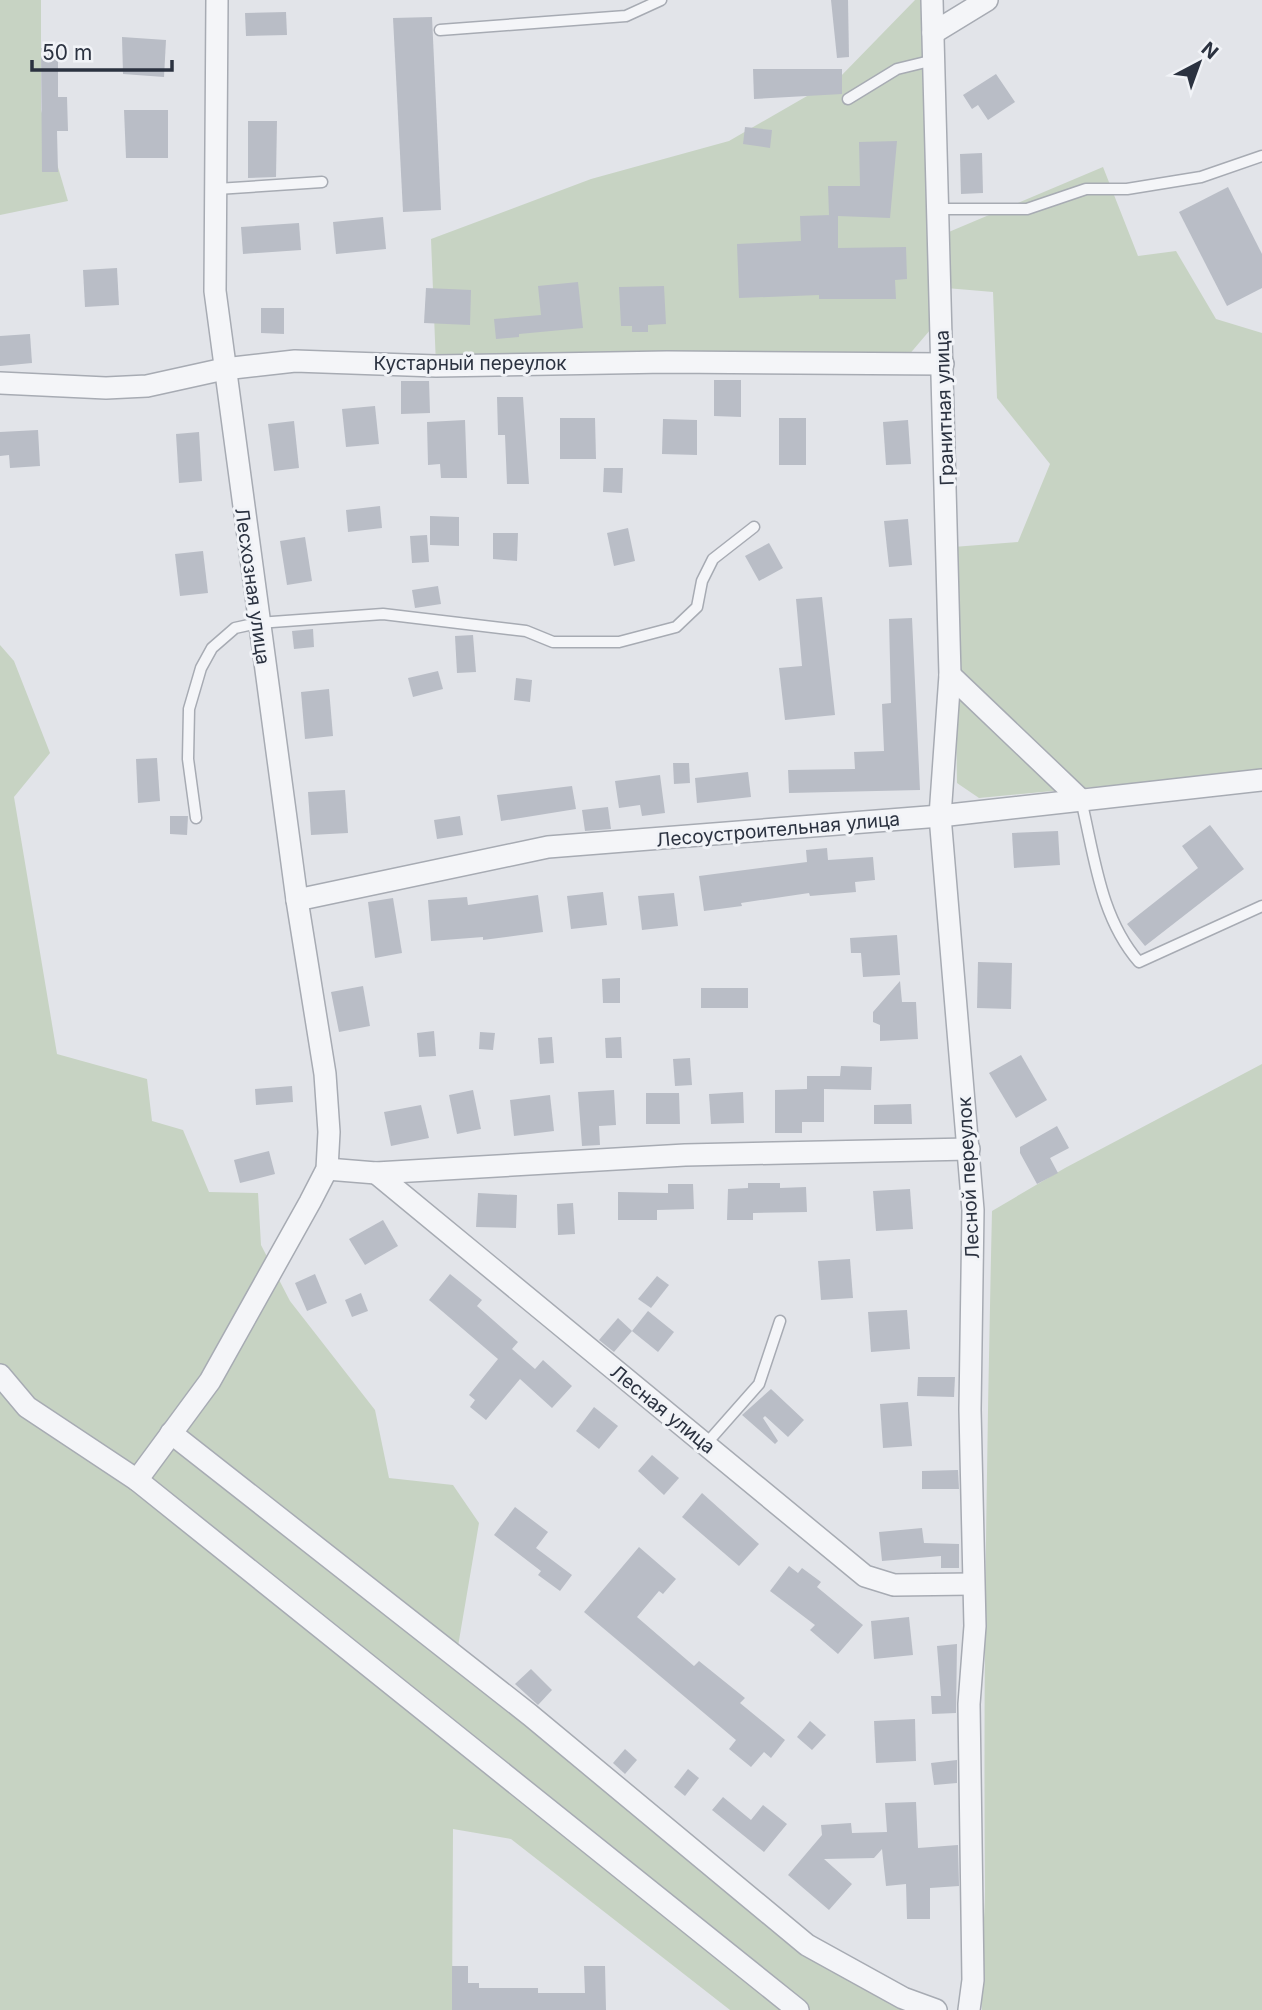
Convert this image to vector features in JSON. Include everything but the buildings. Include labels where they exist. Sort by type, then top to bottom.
[{"type":"street","name":"Лесхозная улица","points":[[217,0],[215,291],[258,623],[297,900],[325,1074],[329,1132],[327,1169]]},
{"type":"street","name":"Гранитная улица","points":[[932,0],[950,675],[940,816]]},
{"type":"street","points":[[933,33],[987,0]]},
{"type":"street","name":"Кустарный переулок","points":[[0,383],[106,388],[146,386],[223,369],[295,361],[436,366],[667,362],[943,364]]},
{"type":"street","points":[[950,675],[1082,802]]},
{"type":"street","name":"Лесоустроительная улица","points":[[297,900],[548,847],[940,816],[1262,780]]},
{"type":"street","name":"Лесной переулок","points":[[940,816],[973,1210],[970,1410],[975,1626],[969,1704],[973,1980],[969,2010]]},
{"type":"street","points":[[137,1480],[210,1381],[327,1169],[376,1173],[685,1155],[969,1149]]},
{"type":"street","name":"Лесная улица","points":[[376,1173],[865,1576],[894,1585],[973,1584]]},
{"type":"street","points":[[0,1376],[27,1407],[137,1480],[798,2010]]},
{"type":"street","points":[[171,1433],[530,1715],[807,1945],[903,1998],[936,2010]]},
{"type":"lane","points":[[440,30],[626,16],[661,0]]},
{"type":"lane","points":[[848,99],[897,69],[934,60]]},
{"type":"lane","points":[[938,209],[1027,209],[1086,189],[1127,189],[1201,177],[1262,156]]},
{"type":"lane","points":[[217,189],[322,182]]},
{"type":"lane","points":[[196,818],[188,759],[189,709],[194,686],[212,648],[235,628],[258,623],[383,614],[514,629],[553,642],[618,642],[676,627],[696,607],[702,582],[713,559],[754,527]]},
{"type":"lane","points":[[1082,802],[1106,909],[1122,943],[1139,962],[1262,906]]},
{"type":"lane","points":[[706,1444],[759,1384],[780,1321]]},
{"type":"green space","points":[[0,0],[41,0],[41,110],[68,201],[0,215]]},
{"type":"green space","points":[[915,0],[932,0],[942,316],[902,363],[436,366],[431,239],[591,179],[729,141],[840,77]]},
{"type":"green space","points":[[1103,167],[1138,256],[1176,251],[1216,319],[1262,333],[1262,771],[979,798],[957,783],[953,547],[1018,542],[1050,464],[997,398],[993,292],[946,288],[944,234]]},
{"type":"green space","points":[[0,645],[14,661],[50,753],[14,797],[57,1054],[147,1079],[152,1121],[183,1130],[209,1192],[258,1193],[261,1245],[290,1301],[375,1410],[389,1478],[453,1485],[479,1523],[456,1658],[799,1951],[857,1985],[916,2010],[730,2010],[511,1839],[453,1829],[452,2010],[0,2010]]},
{"type":"green space","points":[[1262,1064],[1262,2010],[982,2010],[992,1211],[1065,1168]]}]
